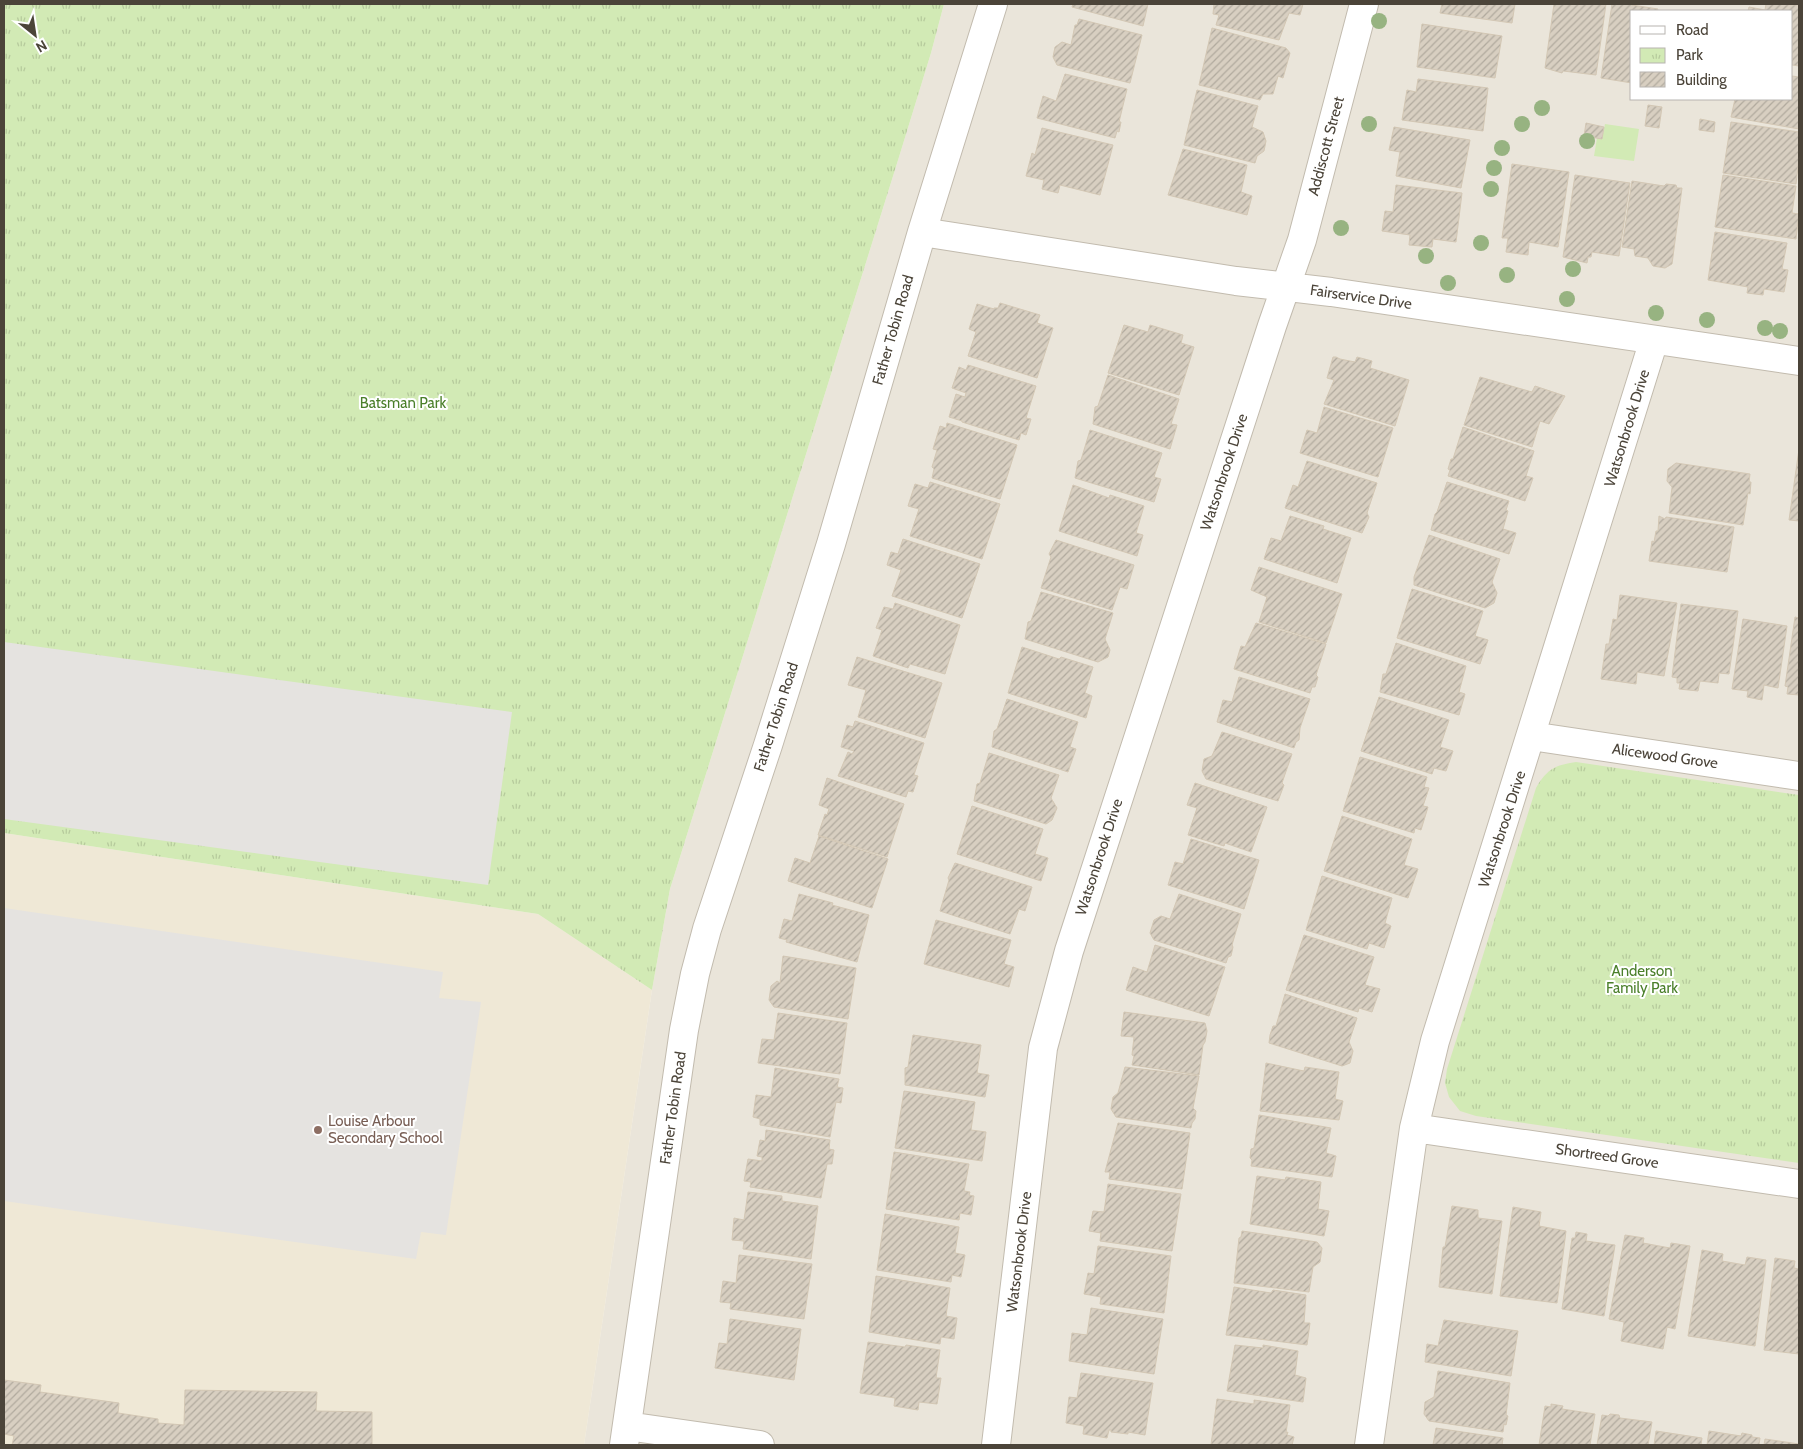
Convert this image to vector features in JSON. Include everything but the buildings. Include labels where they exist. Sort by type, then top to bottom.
[{"type":"street","name":"Father Tobin Road","points":[[625,1436],[684,1030],[695,974],[721,881],[768,745],[831,544],[922,232],[993,4]]},
{"type":"street","name":"Addiscott Street","points":[[1286,287],[1302,240],[1364,4]]},
{"type":"street","name":"Fairservice Drive","points":[[922,232],[1236,281],[1331,292],[1799,361]]},
{"type":"street","name":"Watsonbrook Drive","points":[[996,1445],[1044,1048],[1072,942],[1286,287]]},
{"type":"street","name":"Watsonbrook Drive","points":[[1369,1445],[1414,1128],[1435,1041],[1654,340]]},
{"type":"street","name":"Alicewood Grove","points":[[1531,736],[1799,776]]},
{"type":"street","name":"Shortreed Grove","points":[[1414,1128],[1799,1184]]},
{"type":"street","points":[[625,1436],[760,1445]]},
{"type":"shaded area","points":[[944,4],[1799,4],[1799,1445],[584,1445],[652,990],[670,889],[899,157]]},
{"type":"shaded area","points":[[4,642],[512,712],[488,885],[4,819]]},
{"type":"shaded area","name":"Louise Arbour Secondary School","points":[[4,833],[538,914],[652,990],[584,1445],[4,1445]]},
{"type":"shaded area","points":[[4,908],[443,972],[439,998],[481,1002],[446,1235],[421,1232],[416,1259],[4,1201]]},
{"type":"green space","name":"Batsman Park","points":[[4,4],[944,4],[899,157],[670,889],[652,990],[538,914],[4,833]]},
{"type":"green space","points":[[1605,124],[1639,129],[1634,161],[1594,156],[1597,138],[1602,138]]},
{"type":"green space","name":"Anderson Family Park","points":[[1576,762],[1799,795],[1799,1163],[1476,1116],[1460,1111],[1449,1097],[1445,1083],[1447,1069],[1536,788],[1544,776],[1552,769]]},
{"type":"place","name":"Louise Arbour Secondary School","points":[[318,1130]]}]
